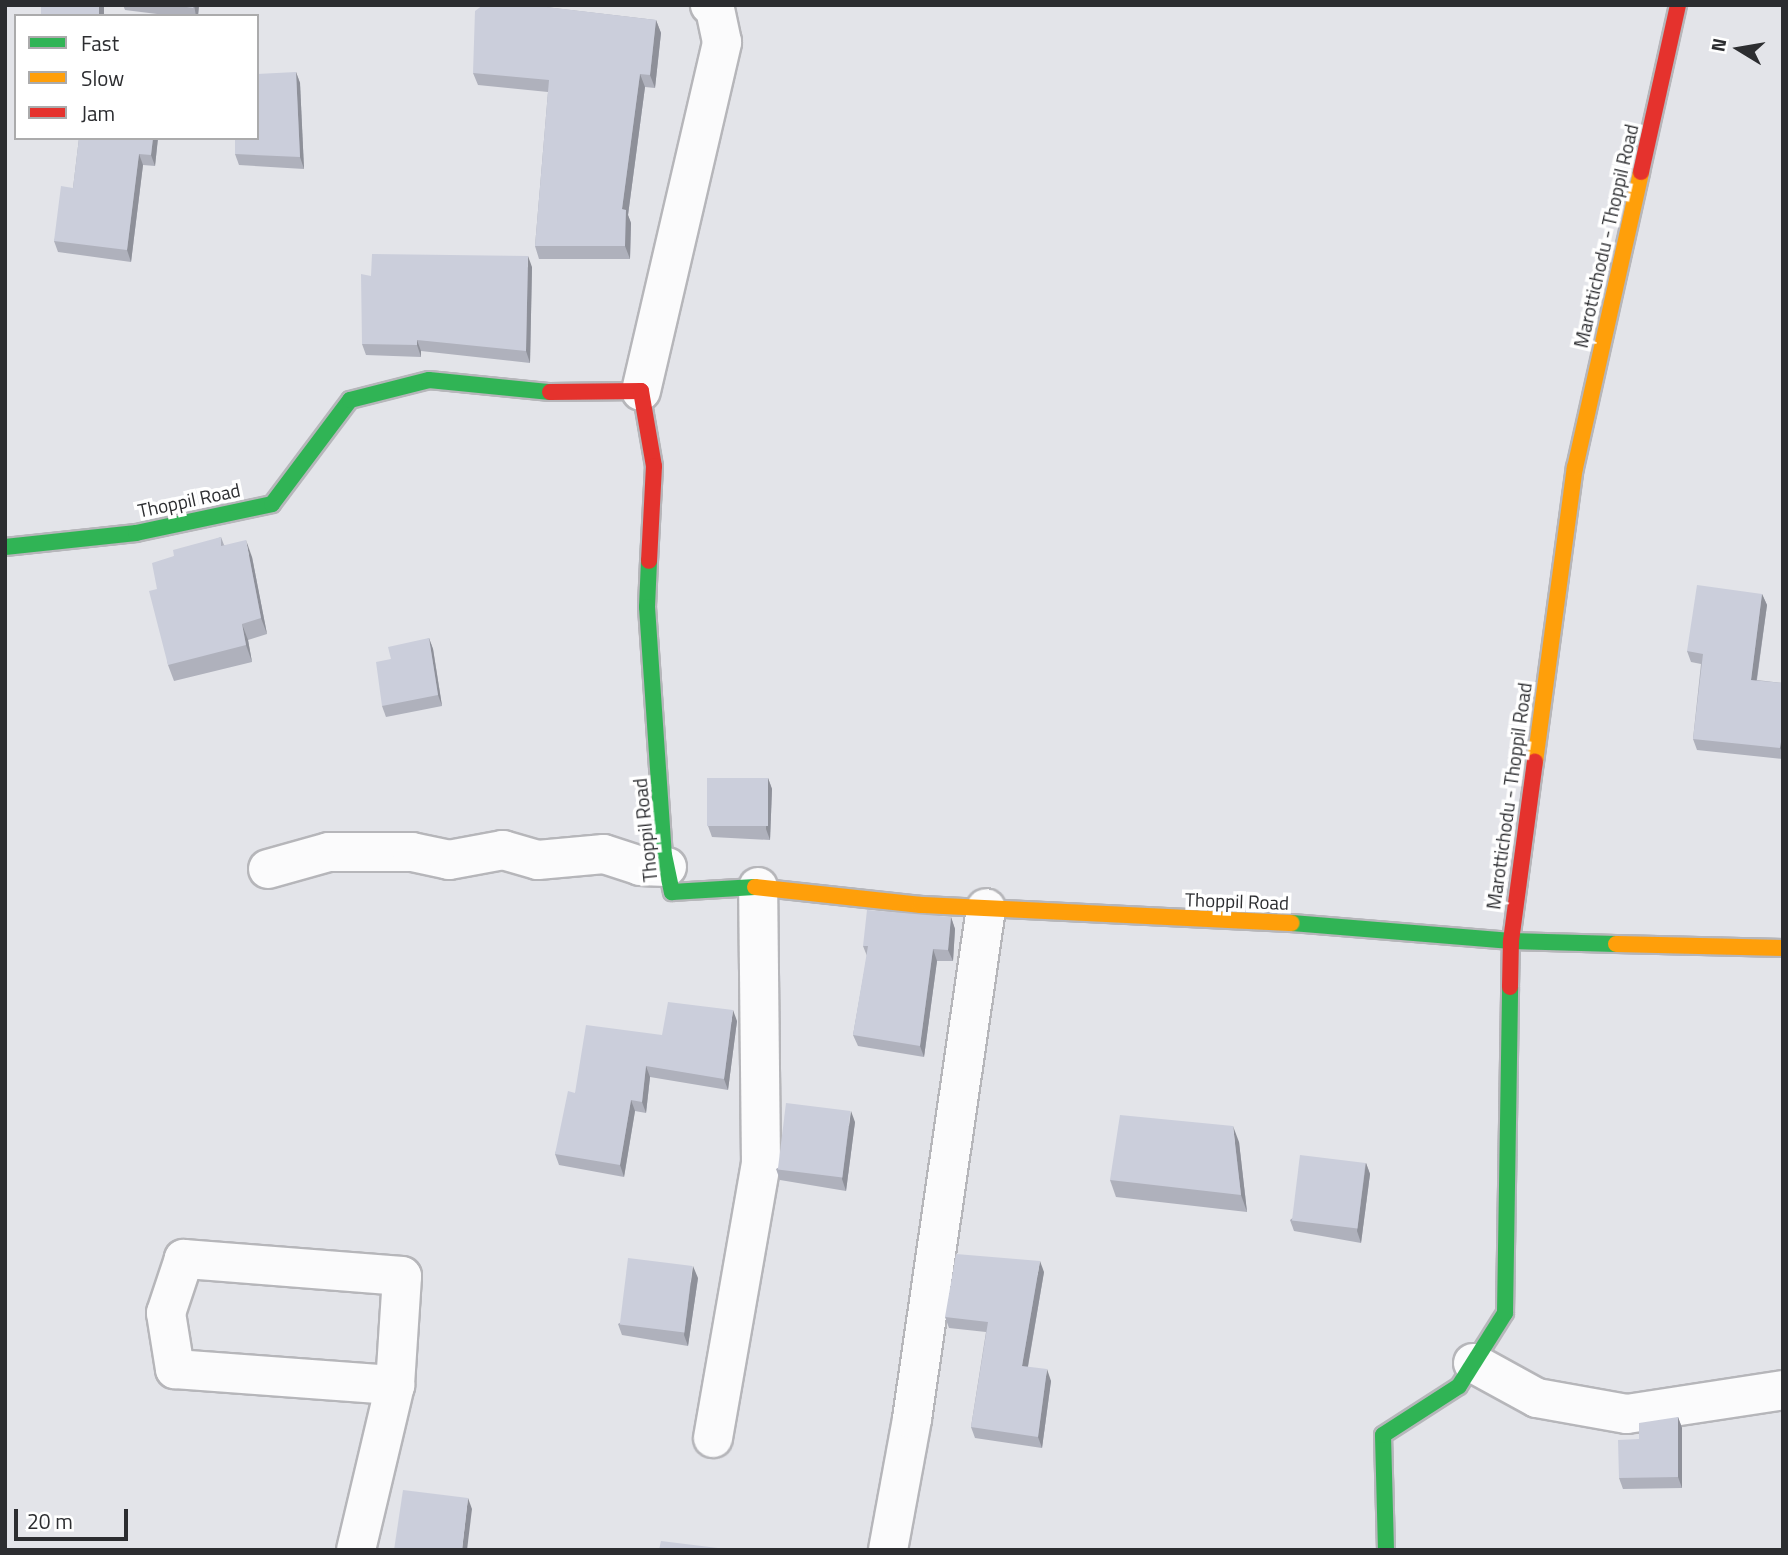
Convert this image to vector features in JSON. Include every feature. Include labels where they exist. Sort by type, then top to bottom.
[{"type":"street","points":[[641,391],[722,41],[715,8],[710,5]]},
{"type":"street","name":"Marottichodu - Thoppil Road","points":[[1385,1550],[1383,1436],[1460,1386],[1505,1313],[1511,941],[1575,468],[1678,5]]},
{"type":"street","name":"Thoppil Road","points":[[5,547],[136,533],[272,503],[349,400],[429,380],[545,392],[641,391],[654,466],[646,607],[667,867],[672,892],[758,887],[986,908],[1303,924],[1511,941],[1783,948]]},
{"type":"street","points":[[268,869],[329,852],[412,852],[449,860],[503,850],[538,860],[604,854],[639,866],[667,867]]},
{"type":"street","points":[[713,1438],[761,1163],[758,887]]},
{"type":"street","points":[[888,1550],[912,1419],[986,908]]},
{"type":"street","points":[[356,1550],[395,1385],[402,1276],[184,1259],[166,1313],[175,1369],[395,1385]]},
{"type":"street","points":[[1474,1363],[1537,1398],[1627,1414],[1783,1390]]},
{"type":"building","points":[[41,5],[99,5],[99,14],[41,14]]},
{"type":"building","points":[[483,5],[539,5],[656,20],[650,75],[640,74],[622,209],[626,210],[625,246],[535,246],[549,80],[473,73],[475,11]]},
{"type":"building","points":[[296,72],[300,157],[235,154],[235,140],[259,140],[259,74]]},
{"type":"building","points":[[79,140],[153,140],[151,155],[139,154],[127,250],[54,241],[61,186],[73,188]]},
{"type":"building","points":[[372,254],[528,256],[526,351],[417,340],[417,345],[362,344],[361,274],[371,276]]},
{"type":"building","points":[[221,537],[221,546],[246,540],[261,618],[242,624],[246,645],[168,665],[149,591],[157,589],[152,563],[174,556],[173,550]]},
{"type":"building","points":[[1697,585],[1762,594],[1751,680],[1783,683],[1783,729],[1780,748],[1693,739],[1703,654],[1687,651]]},
{"type":"building","points":[[429,638],[438,695],[382,706],[376,662],[391,659],[388,647]]},
{"type":"building","points":[[707,778],[768,778],[768,826],[707,826]]},
{"type":"building","points":[[867,910],[951,917],[948,950],[933,949],[920,1046],[853,1035],[868,946],[863,946]]},
{"type":"building","points":[[668,1002],[733,1010],[724,1079],[646,1066],[642,1102],[631,1100],[620,1165],[555,1154],[568,1091],[575,1093],[586,1025],[662,1035]]},
{"type":"building","points":[[786,1103],[851,1111],[842,1177],[778,1170]]},
{"type":"building","points":[[1120,1115],[1233,1126],[1241,1195],[1110,1180]]},
{"type":"building","points":[[1300,1155],[1366,1163],[1357,1229],[1292,1221]]},
{"type":"building","points":[[956,1254],[1040,1261],[1022,1366],[1047,1369],[1038,1437],[971,1427],[988,1322],[945,1317]]},
{"type":"building","points":[[628,1258],[693,1266],[684,1332],[620,1325]]},
{"type":"building","points":[[1678,1417],[1678,1477],[1619,1478],[1618,1440],[1639,1439],[1639,1423]]},
{"type":"building","points":[[403,1490],[468,1498],[462,1550],[394,1550]]},
{"type":"building","points":[[661,1541],[726,1549],[659,1550]]},
{"type":"traffic: fast","points":[[5,547],[136,533],[272,504],[350,400],[429,380],[550,392]]},
{"type":"traffic: fast","points":[[649,561],[647,607],[664,855],[672,892],[755,887]]},
{"type":"traffic: fast","points":[[1292,923],[1511,941],[1616,944]]},
{"type":"traffic: fast","points":[[1386,1550],[1383,1435],[1459,1386],[1505,1313],[1510,987]]},
{"type":"traffic: slow","points":[[1535,762],[1575,468],[1641,172]]},
{"type":"traffic: slow","points":[[755,887],[921,905],[1292,923]]},
{"type":"traffic: slow","points":[[1616,944],[1783,948]]},
{"type":"traffic: jam","points":[[1641,172],[1678,5]]},
{"type":"traffic: jam","points":[[550,392],[641,391],[654,466],[649,561]]},
{"type":"traffic: jam","points":[[1510,987],[1511,941],[1535,762]]}]
